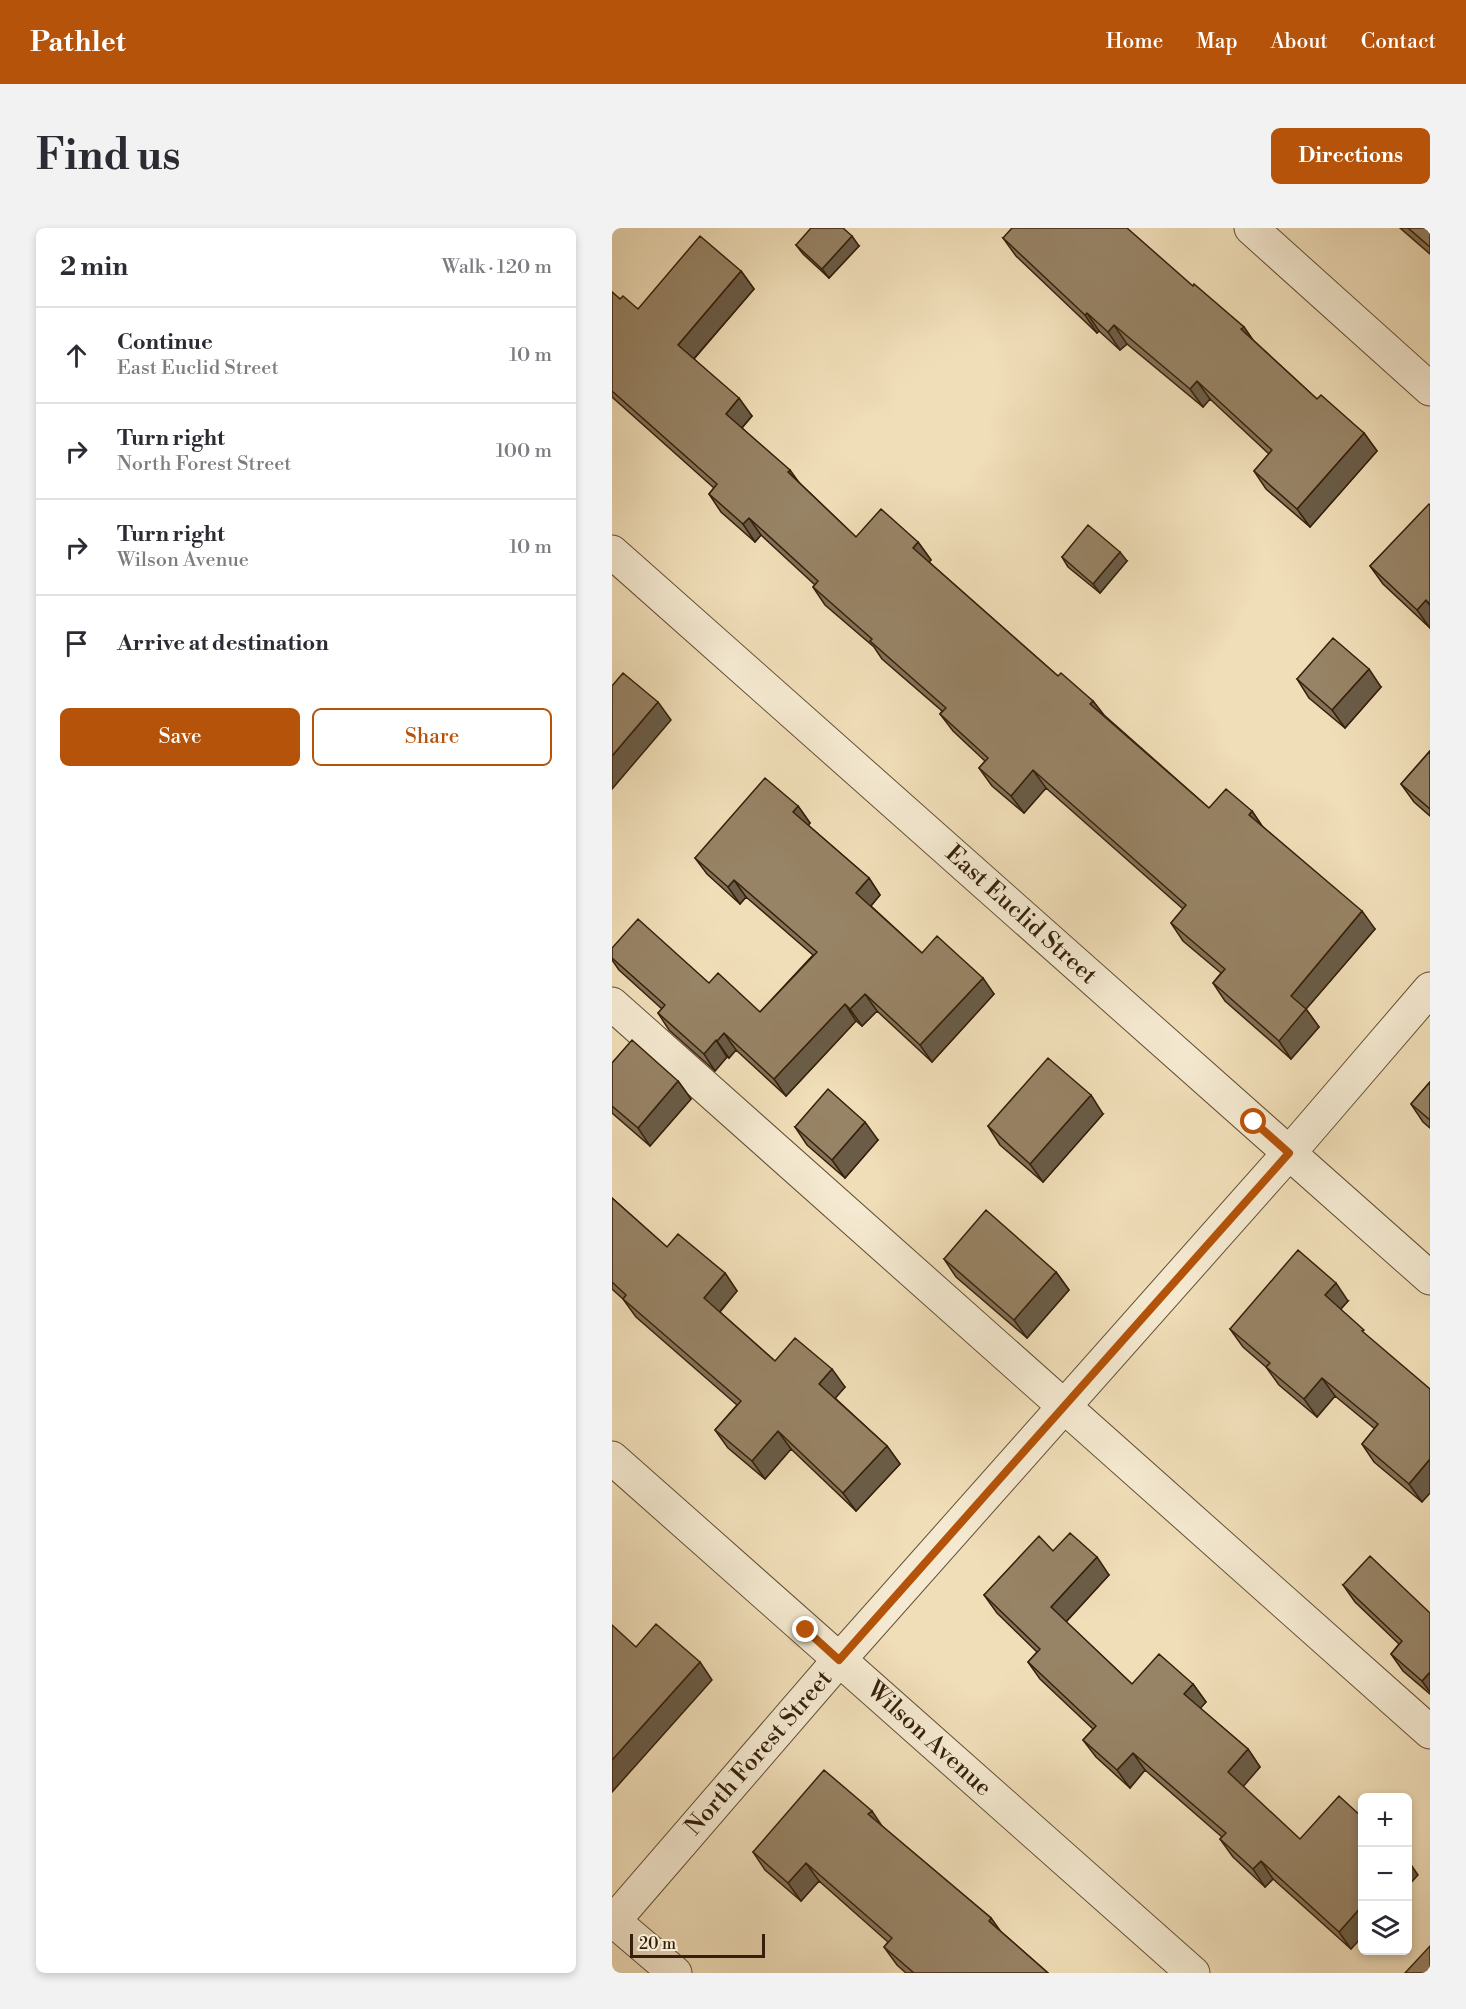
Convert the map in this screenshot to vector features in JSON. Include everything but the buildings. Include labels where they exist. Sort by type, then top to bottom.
[{"type":"street","points":[[1251,228],[1430,389]]},
{"type":"street","name":"East Euclid Street","points":[[612,552],[1430,1278]]},
{"type":"street","name":"North Forest Street","points":[[613,1922],[839,1660],[1289,1153],[1430,989]]},
{"type":"street","points":[[612,1005],[1430,1732]]},
{"type":"street","name":"Wilson Avenue","points":[[612,1458],[1192,1973]]},
{"type":"street","points":[[613,1922],[675,1973]]},
{"type":"route","points":[[806,1630],[839,1660],[1289,1153],[1254,1122]]}]
